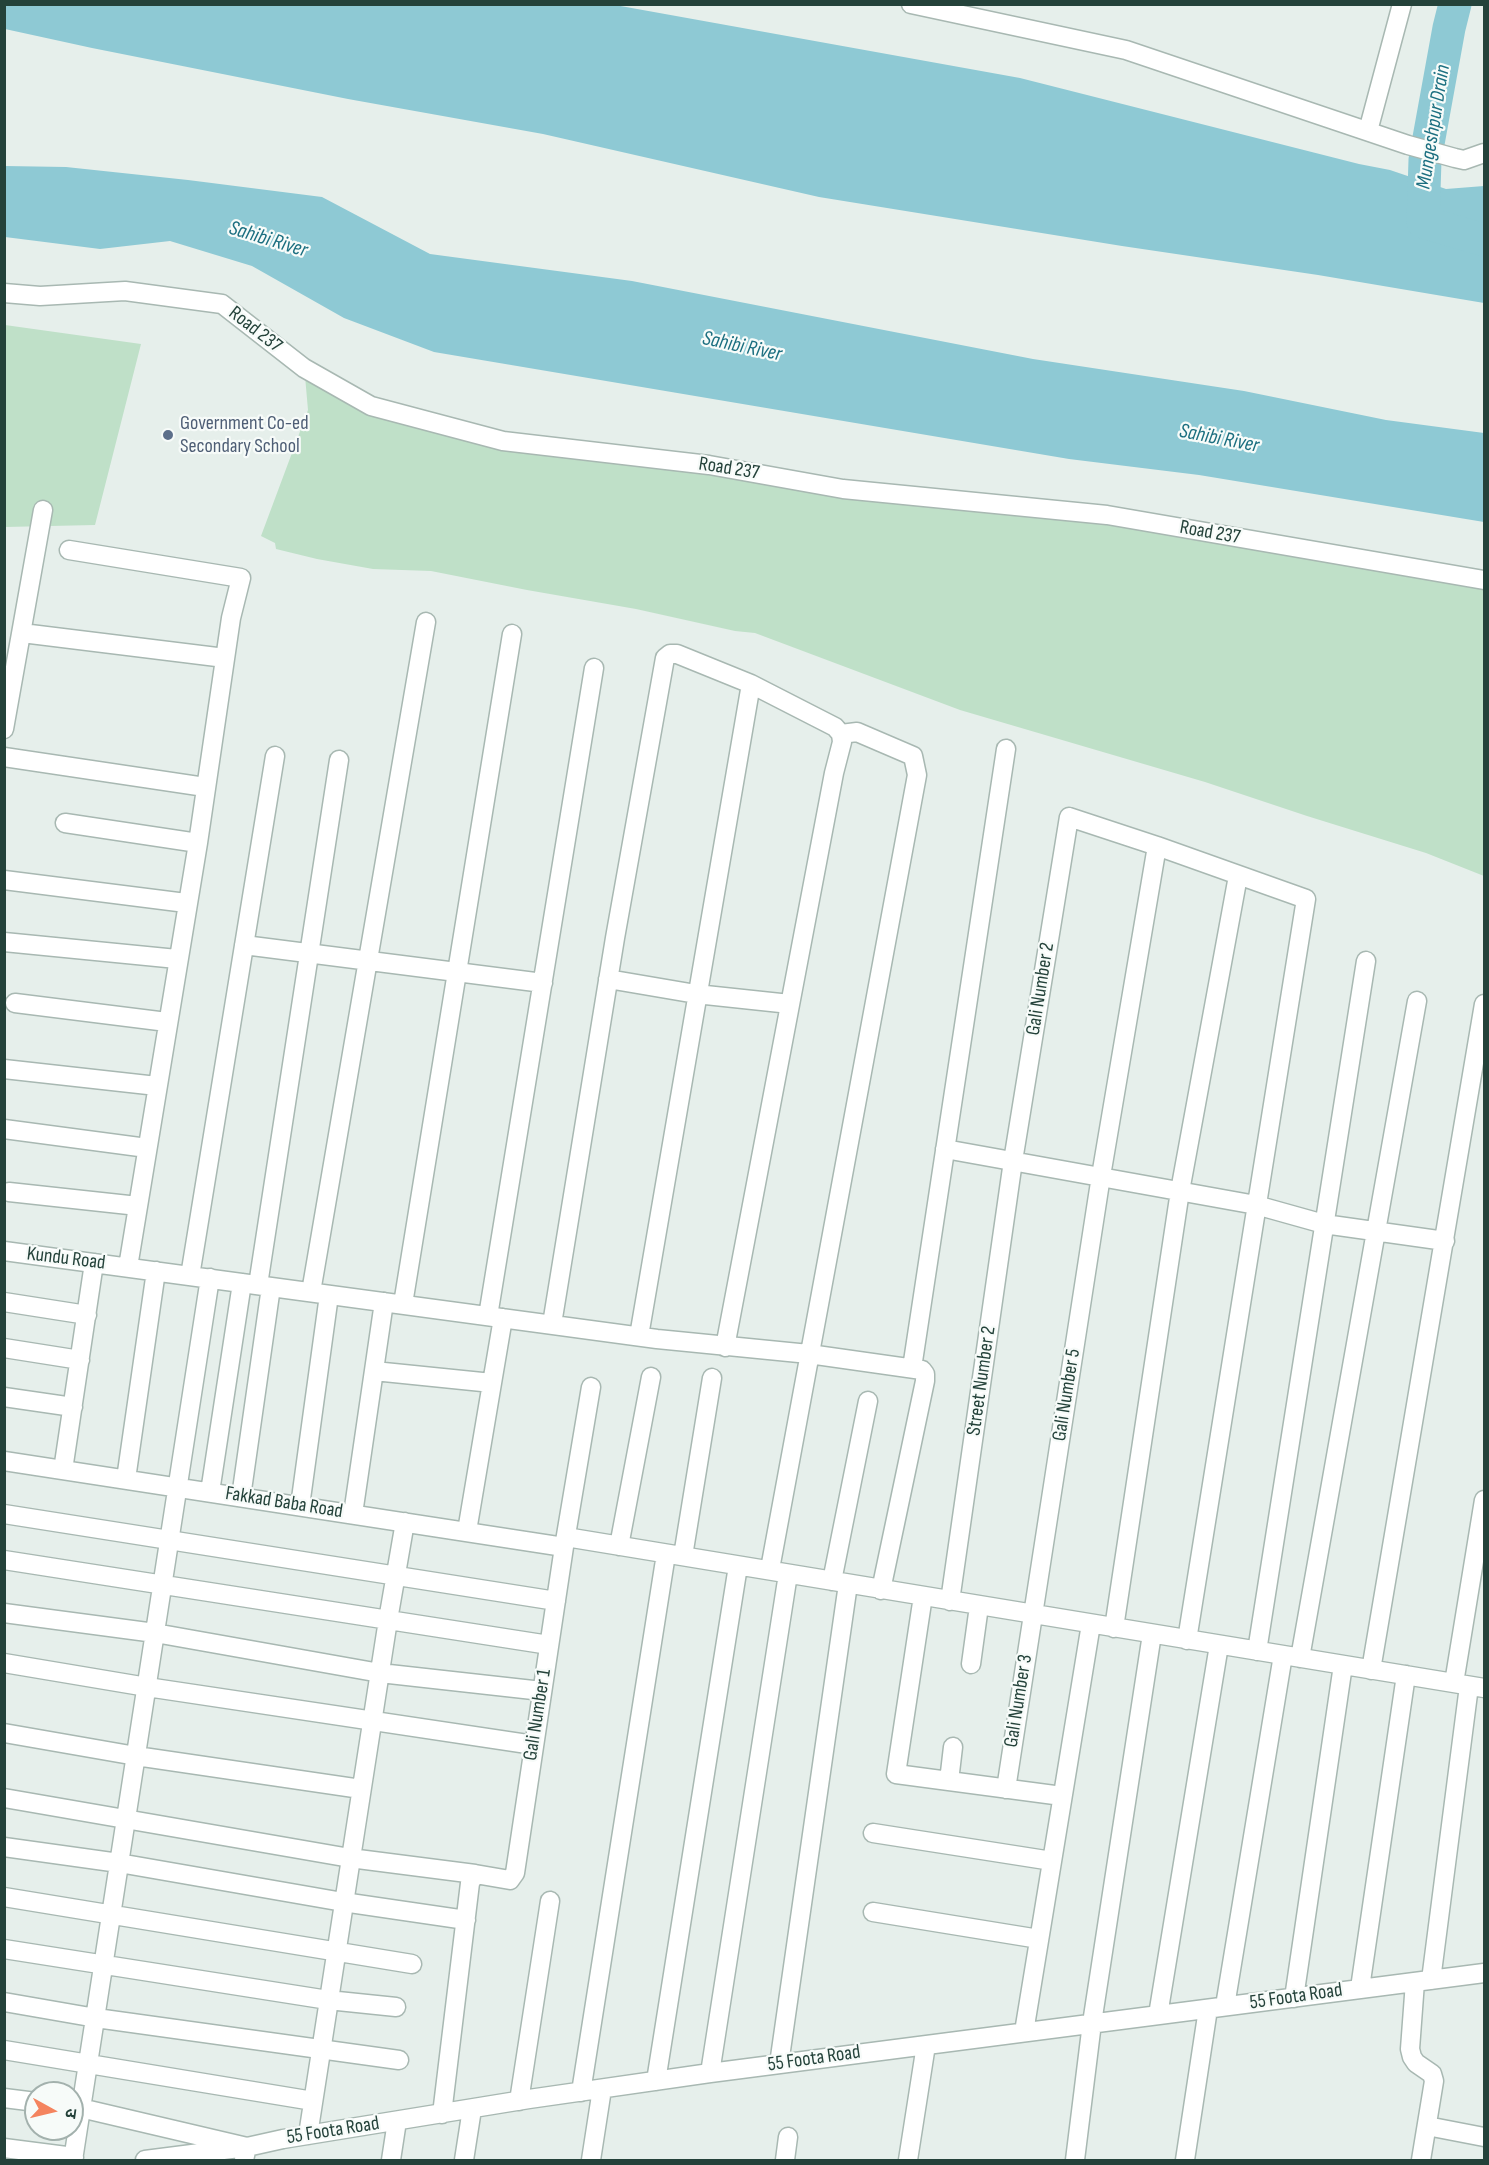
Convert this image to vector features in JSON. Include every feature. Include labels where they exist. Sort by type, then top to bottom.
[{"type":"street","points":[[911,4],[1126,50],[1408,145],[1464,160],[1485,153]]},
{"type":"street","points":[[1368,131],[1402,4]]},
{"type":"street","name":"Road 237","points":[[4,293],[40,296],[125,291],[222,304],[304,368],[370,406],[503,441],[709,465],[843,489],[1107,515],[1485,580]]},
{"type":"street","points":[[4,729],[43,510]]},
{"type":"street","points":[[69,550],[241,578],[231,618],[198,843],[186,903],[128,1267]]},
{"type":"street","points":[[311,1292],[426,622]]},
{"type":"street","points":[[22,633],[225,658]]},
{"type":"street","points":[[403,1304],[512,634]]},
{"type":"street","points":[[552,1324],[608,979],[665,658],[670,654],[677,654],[751,684],[835,726],[841,734],[842,742],[834,773],[725,1347]]},
{"type":"street","points":[[467,1531],[492,1383],[495,1317],[543,983],[594,668]]},
{"type":"street","points":[[639,1336],[751,684]]},
{"type":"street","points":[[770,1569],[917,775],[914,756],[857,732],[841,734]]},
{"type":"street","points":[[881,1590],[925,1381],[925,1374],[922,1370],[912,1368],[1006,749]]},
{"type":"street","points":[[190,1276],[275,756]]},
{"type":"street","points":[[4,757],[205,787]]},
{"type":"street","points":[[210,1492],[257,1285],[339,760]]},
{"type":"street","name":"Gali Number 2","points":[[1014,1161],[1069,817],[1157,846]]},
{"type":"street","points":[[65,824],[198,843]]},
{"type":"street","points":[[1157,846],[1306,899],[1186,1640]]},
{"type":"street","name":"Gali Number 5","points":[[1033,1614],[1101,1176],[1157,846]]},
{"type":"street","points":[[1114,1628],[1180,1191],[1238,876]]},
{"type":"street","points":[[4,880],[186,903]]},
{"type":"street","points":[[4,942],[177,959]]},
{"type":"street","points":[[244,945],[543,983]]},
{"type":"street","points":[[1257,1651],[1366,961]]},
{"type":"street","points":[[608,979],[696,994],[790,1004]]},
{"type":"street","points":[[1188,2160],[1217,2008],[1292,1657],[1376,1232],[1417,1001]]},
{"type":"street","points":[[15,1003],[167,1022]]},
{"type":"street","points":[[1371,1670],[1485,1004]]},
{"type":"street","points":[[4,1069],[157,1086]]},
{"type":"street","points":[[4,1129],[147,1148]]},
{"type":"street","points":[[945,1149],[1256,1205],[1324,1224],[1445,1241]]},
{"type":"street","name":"Street Number 2","points":[[950,1601],[1014,1161]]},
{"type":"street","points":[[9,1192],[138,1206]]},
{"type":"street","name":"Kundu Road","points":[[4,1251],[639,1336],[725,1347],[809,1354],[912,1368]]},
{"type":"street","points":[[63,1470],[94,1263]]},
{"type":"street","points":[[126,1479],[156,1271]]},
{"type":"street","points":[[83,2081],[96,2018],[210,1278]]},
{"type":"street","points":[[241,1497],[257,1285]]},
{"type":"street","points":[[300,1506],[329,1295]]},
{"type":"street","points":[[4,1302],[87,1315]]},
{"type":"street","points":[[353,1514],[384,1302]]},
{"type":"street","points":[[4,1348],[80,1360]]},
{"type":"street","points":[[374,1371],[492,1383]]},
{"type":"street","points":[[619,1546],[651,1377]]},
{"type":"street","points":[[581,2092],[674,1555],[712,1378]]},
{"type":"street","name":"Gali Number 1","points":[[475,1874],[510,1880],[515,1873],[591,1387]]},
{"type":"street","points":[[4,1397],[73,1407]]},
{"type":"street","points":[[779,2064],[840,1583],[868,1401]]},
{"type":"street","name":"Fakkad Baba Road","points":[[4,1461],[467,1531],[619,1546],[738,1566],[770,1569],[881,1590],[1469,1686]]},
{"type":"street","points":[[1421,2160],[1434,2081],[1432,2074],[1416,2063],[1410,2049],[1423,1981],[1469,1686],[1485,1500]]},
{"type":"street","points":[[4,1514],[395,1578],[556,1601]]},
{"type":"street","points":[[308,2135],[343,1902],[405,1522]]},
{"type":"street","points":[[4,1560],[549,1645]]},
{"type":"street","points":[[656,2081],[738,1566]]},
{"type":"street","points":[[710,2073],[788,1574]]},
{"type":"street","points":[[923,1596],[896,1774],[1062,1796]]},
{"type":"street","points":[[971,1664],[979,1606]]},
{"type":"street","points":[[4,1613],[155,1633],[380,1673],[542,1691]]},
{"type":"street","name":"Gali Number 3","points":[[1006,1788],[1033,1614]]},
{"type":"street","points":[[1024,2032],[1091,1624]]},
{"type":"street","points":[[1075,2160],[1092,2024],[1152,1634]]},
{"type":"street","points":[[1158,2015],[1219,1645]]},
{"type":"street","points":[[4,1663],[147,1687],[534,1745]]},
{"type":"street","points":[[1294,1998],[1343,1665]]},
{"type":"street","points":[[1360,1988],[1406,1676]]},
{"type":"street","points":[[4,1733],[136,1756],[361,1789]]},
{"type":"street","points":[[949,1781],[953,1747]]},
{"type":"street","points":[[4,1798],[351,1858],[475,1874],[470,1883],[442,2114]]},
{"type":"street","points":[[873,1833],[1052,1861]]},
{"type":"street","points":[[4,1847],[119,1863],[343,1902],[466,1920]]},
{"type":"street","points":[[4,1897],[412,1964]]},
{"type":"street","points":[[519,2101],[550,1901]]},
{"type":"street","points":[[873,1912],[1039,1939]]},
{"type":"street","points":[[4,1949],[328,2000],[396,2007]]},
{"type":"street","name":"55 Foota Road","points":[[145,2160],[245,2154],[308,2135],[710,2073],[1485,1973]]},
{"type":"street","points":[[4,2002],[96,2018],[399,2060]]},
{"type":"street","points":[[908,2160],[926,2045]]},
{"type":"street","points":[[4,2050],[88,2062],[313,2101]]},
{"type":"street","points":[[591,2160],[602,2089]]},
{"type":"street","points":[[4,2098],[24,2100]]},
{"type":"street","points":[[84,2109],[245,2154]]},
{"type":"street","points":[[464,2160],[472,2109]]},
{"type":"street","points":[[391,2160],[397,2121]]},
{"type":"street","points":[[1427,2126],[1485,2137]]},
{"type":"street","points":[[785,2160],[789,2138]]},
{"type":"street","points":[[4,2148],[74,2159],[75,2141]]},
{"type":"green space","points":[[5,325],[141,344],[95,525],[5,527]]},
{"type":"green space","points":[[305,376],[380,415],[1087,517],[1484,589],[1484,876],[1426,853],[1205,782],[960,710],[755,633],[431,571],[373,569],[276,549],[275,543],[261,536],[308,410]]},
{"type":"water","points":[[5,4],[615,5],[1020,78],[1390,170],[1446,189],[1484,186],[1484,303],[819,197],[543,134],[348,99],[5,29]]},
{"type":"water","name":"Sahibi River","points":[[5,166],[66,167],[322,197],[430,254],[632,281],[1033,359],[1244,391],[1386,420],[1484,433],[1484,522],[1199,475],[1069,459],[434,352],[344,318],[252,266],[170,241],[100,249],[5,237]]},
{"type":"waterway","name":"Mungeshpur Drain","points":[[1455,4],[1425,160],[1423,222],[1484,240]]},
{"type":"place","name":"Government Co-ed Secondary School","points":[[168,435]]}]
